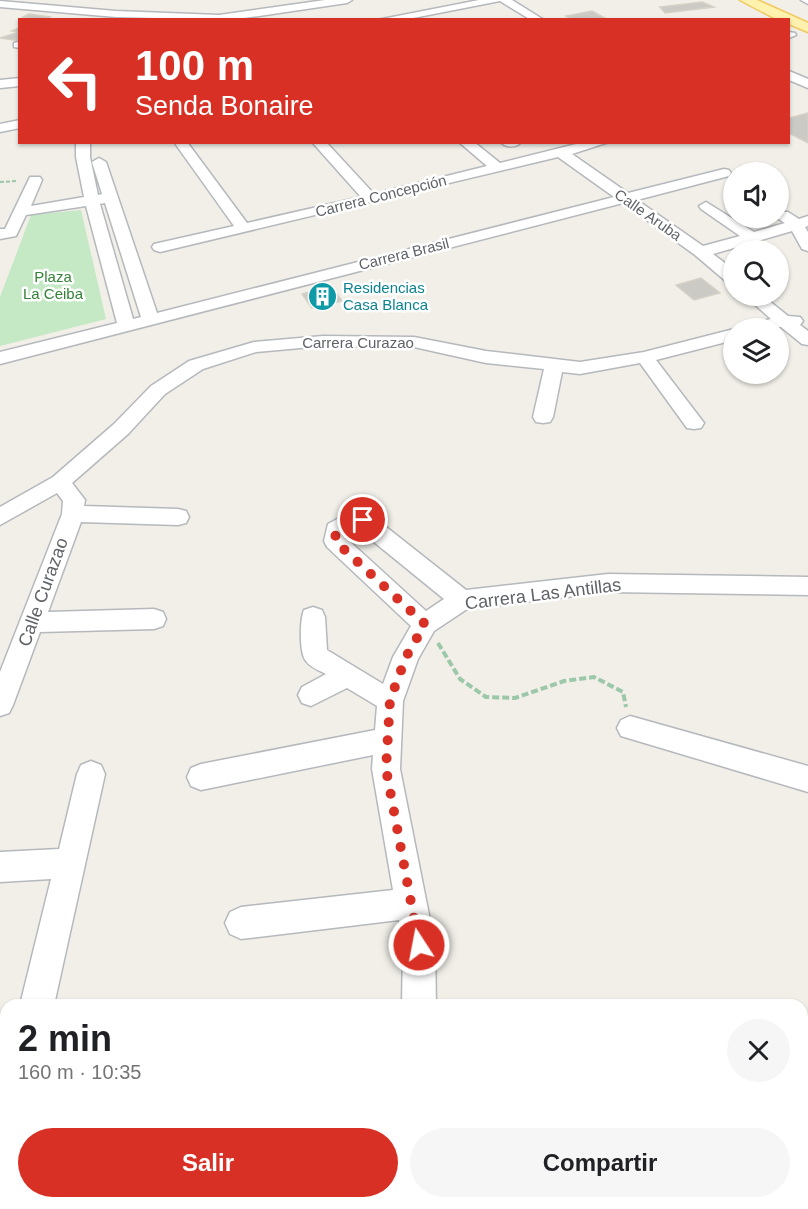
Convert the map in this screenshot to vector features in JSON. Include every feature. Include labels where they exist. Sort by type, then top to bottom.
[{"type":"main road","points":[[746,0],[786,18]]},
{"type":"main road","points":[[774,0],[808,15]]},
{"type":"main road","points":[[790,20],[808,28]]},
{"type":"street","points":[[152,16],[236,11],[307,0]]},
{"type":"street","points":[[9,3],[116,14],[237,17],[347,0]]},
{"type":"street","points":[[402,18],[496,0]]},
{"type":"street","points":[[505,0],[536,18]]},
{"type":"street","points":[[790,75],[808,84]]},
{"type":"street","points":[[0,84],[18,82]]},
{"type":"street","points":[[0,128],[18,124]]},
{"type":"street","points":[[83,144],[83,157],[92,201],[126,325]]},
{"type":"street","points":[[96,144],[109,197],[150,319]]},
{"type":"street","points":[[181,144],[243,228]]},
{"type":"street","points":[[320,144],[371,199]]},
{"type":"street","points":[[467,144],[496,167]]},
{"type":"street","name":"Carrera Concepción","points":[[160,247],[371,199],[585,144]]},
{"type":"street","name":"Calle Aruba","points":[[560,152],[723,270]]},
{"type":"street","name":"Carrera Brasil","points":[[0,358],[723,173]]},
{"type":"street","points":[[0,234],[11,232],[35,180]]},
{"type":"street","points":[[20,212],[109,197]]},
{"type":"street","points":[[706,206],[752,237]]},
{"type":"street","points":[[701,252],[802,223],[808,246]]},
{"type":"street","points":[[765,306],[779,318]]},
{"type":"street","points":[[789,321],[808,321]]},
{"type":"street","points":[[789,326],[808,340]]},
{"type":"street","name":"Carrera Curazao","points":[[0,516],[60,482],[121,429],[158,390],[196,365],[254,347],[323,340],[414,342],[486,357],[580,368],[645,357],[723,337]]},
{"type":"street","points":[[645,357],[694,423]]},
{"type":"street","points":[[543,417],[554,365]]},
{"type":"street","points":[[60,482],[74,500],[73,513],[178,517]]},
{"type":"street","name":"Calle Curazao","points":[[0,705],[73,513]]},
{"type":"street","points":[[425,624],[335,541],[336,530],[350,520],[363,520],[462,600]]},
{"type":"street","name":"Carrera Las Antillas","points":[[419,999],[419,945],[386,769],[390,700],[406,657],[425,624],[462,600],[608,583],[808,586]]},
{"type":"street","points":[[313,617],[315,655],[390,700]]},
{"type":"street","points":[[33,622],[154,619]]},
{"type":"street","points":[[311,695],[348,675]]},
{"type":"street","points":[[630,728],[808,779]]},
{"type":"street","points":[[201,777],[388,740]]},
{"type":"street","points":[[38,999],[91,774]]},
{"type":"street","points":[[0,867],[71,863]]},
{"type":"street","points":[[241,922],[411,903]]},
{"type":"path","points":[[425,624],[460,679],[486,697],[515,698],[564,681],[594,677],[623,692],[630,728]]},
{"type":"green space","name":"Plaza La Ceiba","points":[[81,210],[106,319],[0,346],[0,297],[31,215]]},
{"type":"building","points":[[702,2],[714,7],[665,13],[660,7]]},
{"type":"building","points":[[592,11],[604,18],[570,18],[566,16]]},
{"type":"building","points":[[29,14],[50,17],[29,18],[23,17]]},
{"type":"building","points":[[18,32],[18,41],[0,38]]},
{"type":"building","points":[[808,113],[808,143],[790,134],[790,118]]},
{"type":"building","points":[[701,278],[720,293],[694,300],[676,285]]},
{"type":"building","name":"Residencias Casa Blanca","points":[[331,286],[342,301],[312,308],[302,294]]},
{"type":"place","name":"Residencias Casa Blanca","points":[[322,297]]},
{"type":"route","points":[[363,520],[350,520],[336,530],[335,541],[425,624],[406,657],[390,700],[386,769],[419,945]]}]
